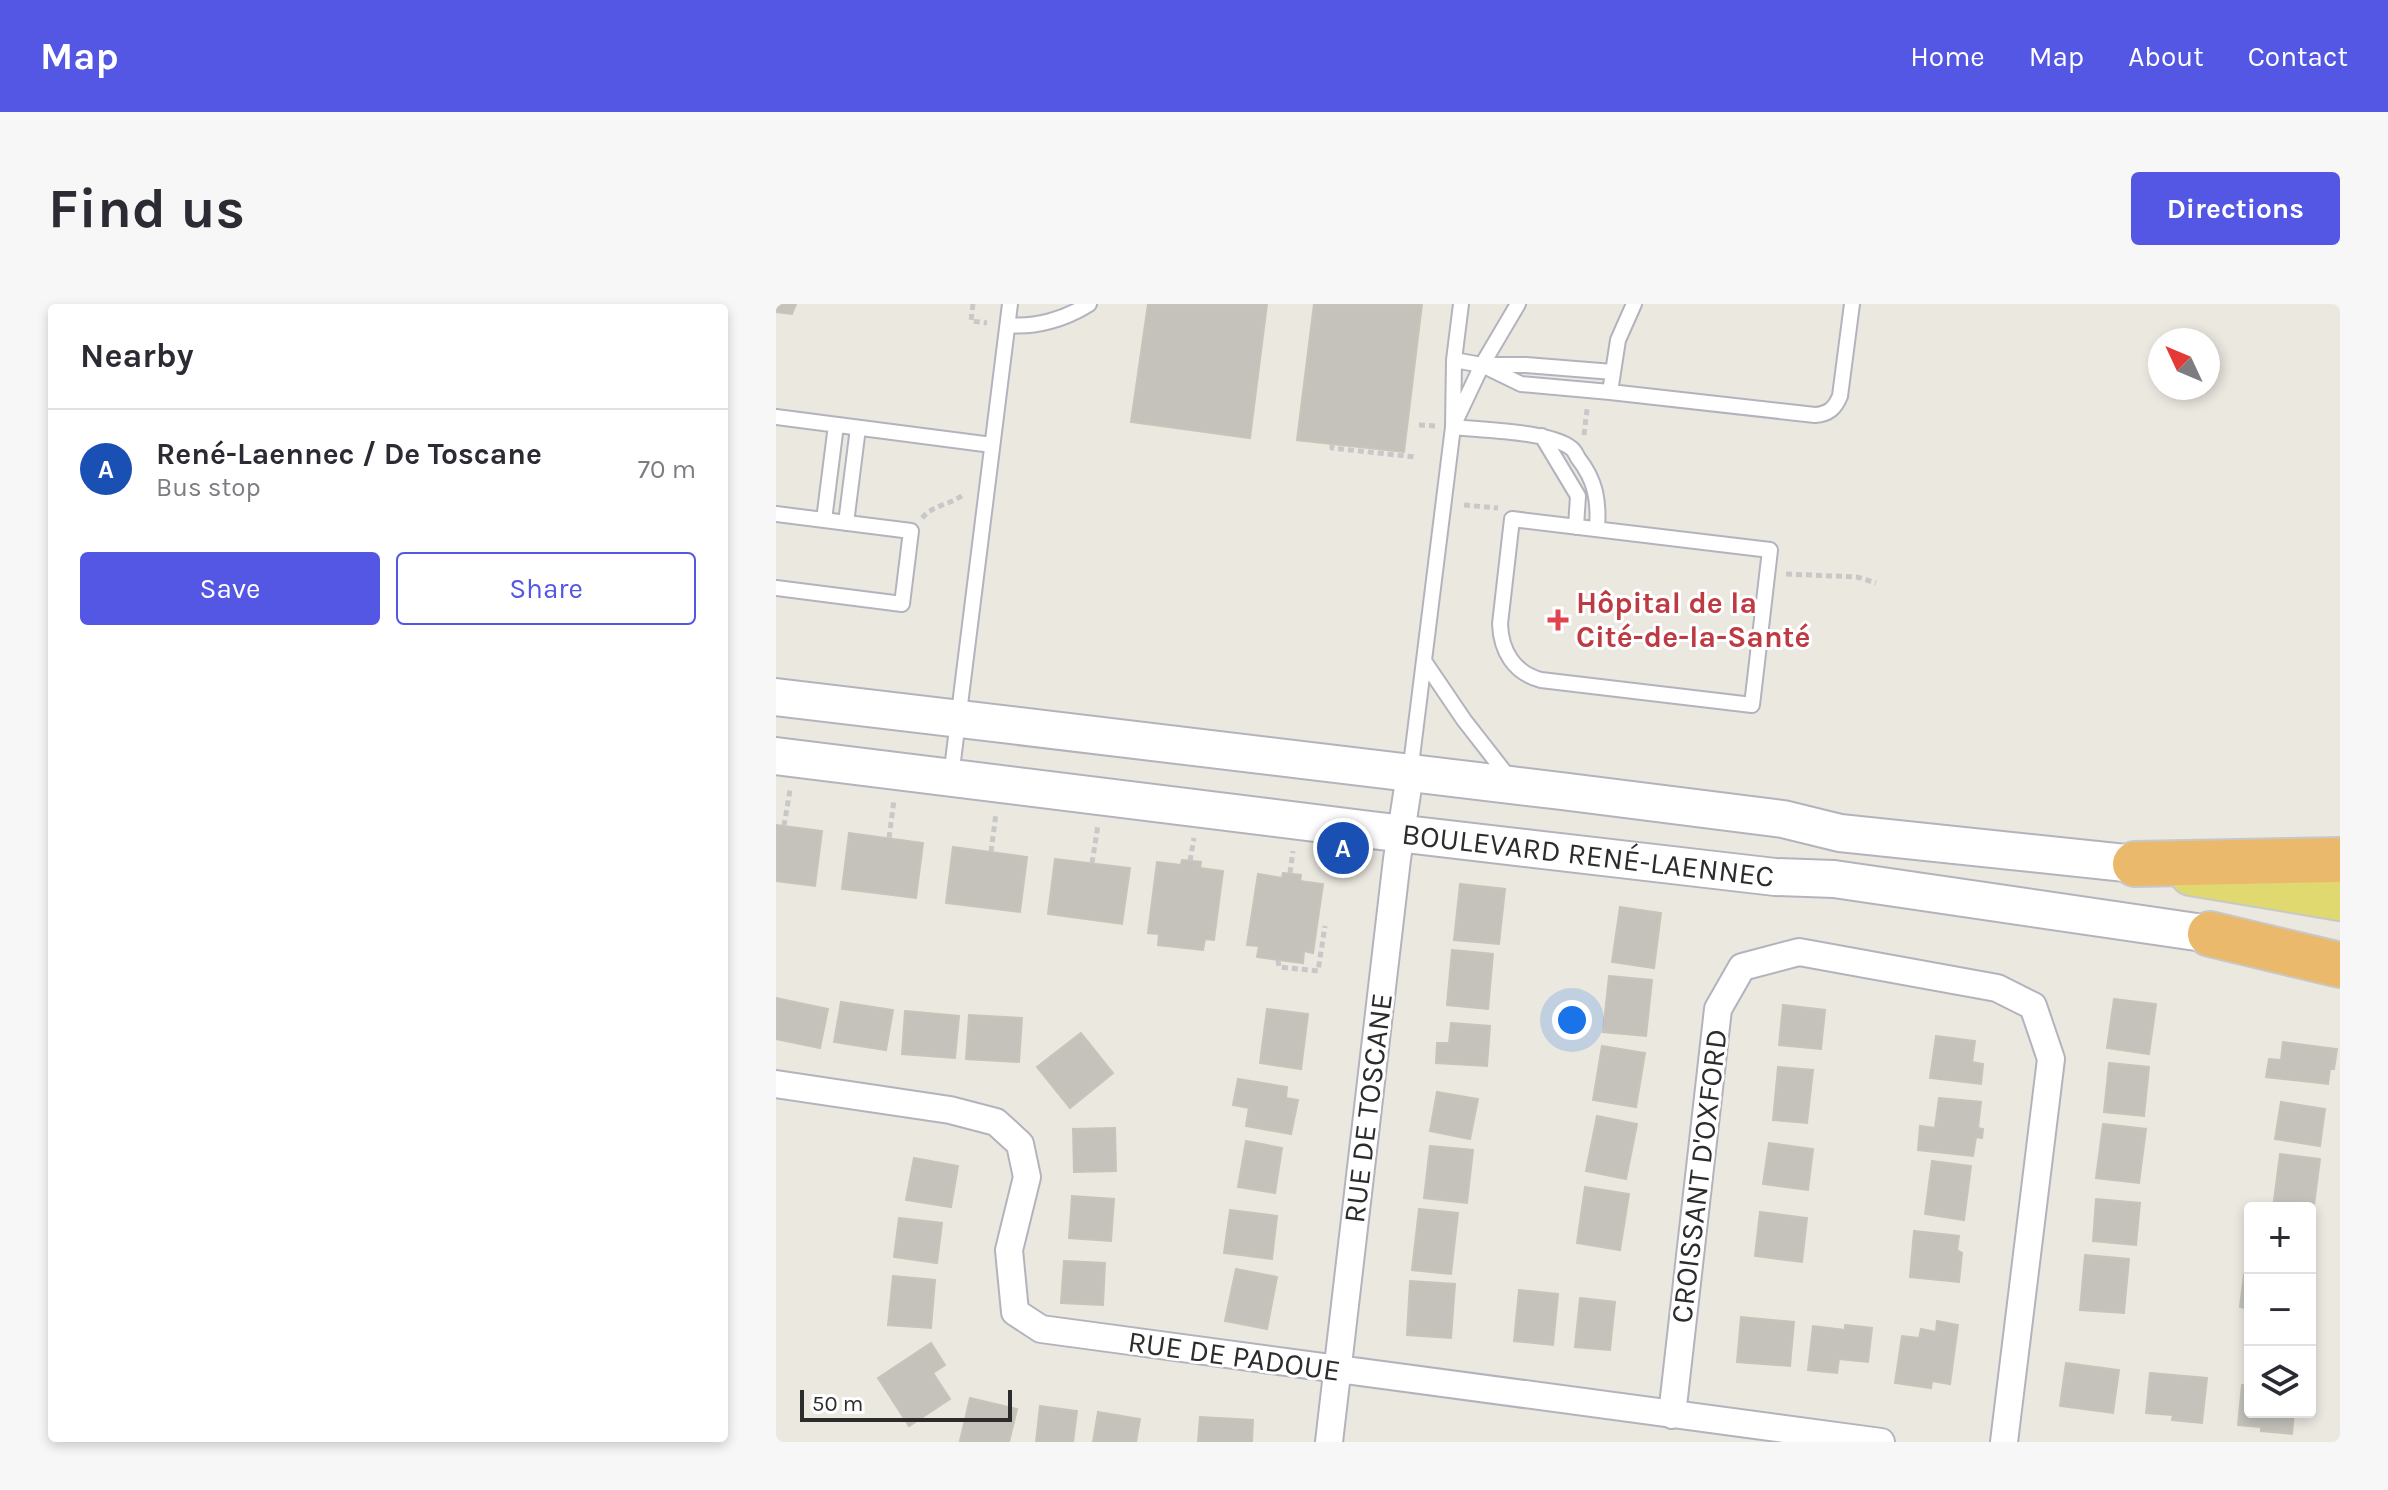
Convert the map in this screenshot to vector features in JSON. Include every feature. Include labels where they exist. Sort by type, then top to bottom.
[{"type":"highway","points":[[2135,864],[2340,860]]},
{"type":"highway","points":[[2210,934],[2340,965]]},
{"type":"main road","points":[[2135,864],[2340,899]]},
{"type":"main road","points":[[2210,934],[2340,945]]},
{"type":"street","name":"BOULEVARD RENÉ-LAENNEC","points":[[776,697],[1783,819],[1840,833],[2135,864]]},
{"type":"street","name":"BOULEVARD RENÉ-LAENNEC","points":[[784,768],[951,777],[1775,877],[1834,879],[2210,934]]},
{"type":"street","name":"RUE DE TOSCANE","points":[[1329,1442],[1410,774]]},
{"type":"street","name":"CROISSANT D'OXFORD","points":[[1672,1415],[1718,1009],[1742,967],[1799,952],[1997,988],[2033,1006],[2051,1059],[2004,1442]]},
{"type":"street","name":"RUE DE PADOUE","points":[[776,1084],[950,1110],[996,1122],[1020,1144],[1027,1177],[1009,1250],[1015,1312],[1041,1329],[1881,1442]]},
{"type":"lane","points":[[951,777],[1010,304]]},
{"type":"lane","points":[[1008,325],[1036,325],[1089,304]]},
{"type":"lane","points":[[1410,774],[1453,427],[1454,360],[1461,304]]},
{"type":"lane","points":[[1453,427],[1482,365],[1518,304]]},
{"type":"lane","points":[[1610,392],[1618,340],[1634,304]]},
{"type":"lane","points":[[1482,365],[1521,384],[1822,414],[1836,405],[1840,396],[1852,304]]},
{"type":"lane","points":[[1454,360],[1482,365],[1613,372]]},
{"type":"lane","points":[[776,417],[992,445]]},
{"type":"lane","points":[[824,520],[836,425]]},
{"type":"lane","points":[[1453,427],[1542,436],[1571,448],[1591,477],[1598,503],[1597,529]]},
{"type":"lane","points":[[846,523],[858,428]]},
{"type":"lane","points":[[1542,436],[1578,496],[1576,527]]},
{"type":"lane","points":[[776,514],[911,531],[902,604],[776,588]]},
{"type":"lane","points":[[1512,519],[1576,527],[1770,550],[1752,705],[1541,680],[1519,671],[1509,658],[1500,636],[1512,519]]},
{"type":"lane","points":[[1424,661],[1464,720],[1515,785]]},
{"type":"path","points":[[973,304],[971,321],[991,323]]},
{"type":"path","points":[[1332,444],[1332,448],[1415,457]]},
{"type":"path","points":[[911,531],[929,509],[953,502],[969,492]]},
{"type":"path","points":[[1808,576],[1857,577],[1876,583]]},
{"type":"path","points":[[784,768],[784,826]]},
{"type":"path","points":[[889,838],[895,793]]},
{"type":"path","points":[[991,852],[997,806]]},
{"type":"path","points":[[1092,863],[1099,818]]},
{"type":"path","points":[[1190,861],[1195,830]]},
{"type":"path","points":[[1290,873],[1295,843]]},
{"type":"path","points":[[1278,960],[1279,967],[1318,971],[1325,926]]},
{"type":"building","points":[[776,304],[796,304],[792,314],[776,312]]},
{"type":"building","points":[[1148,304],[1267,304],[1250,438],[1131,422]]},
{"type":"building","points":[[1314,304],[1422,304],[1404,452],[1297,440]]},
{"type":"building","points":[[776,825],[822,831],[815,886],[776,881]]},
{"type":"building","points":[[849,833],[923,843],[916,898],[842,889]]},
{"type":"building","points":[[953,847],[1027,857],[1020,912],[946,903]]},
{"type":"building","points":[[1055,859],[1130,868],[1122,924],[1048,914]]},
{"type":"building","points":[[1182,860],[1201,862],[1200,868],[1223,871],[1214,940],[1205,939],[1203,950],[1158,945],[1159,934],[1148,933],[1157,862],[1181,865]]},
{"type":"building","points":[[1283,873],[1301,875],[1300,881],[1323,884],[1313,953],[1304,951],[1303,963],[1257,957],[1259,946],[1247,945],[1258,874],[1282,878]]},
{"type":"building","points":[[1460,884],[1505,889],[1499,944],[1454,940]]},
{"type":"building","points":[[1620,907],[1661,913],[1654,968],[1612,962]]},
{"type":"building","points":[[1452,950],[1493,954],[1488,1009],[1447,1005]]},
{"type":"building","points":[[1609,976],[1652,980],[1646,1036],[1603,1032]]},
{"type":"building","points":[[776,998],[828,1009],[820,1048],[776,1039]]},
{"type":"building","points":[[2114,999],[2156,1004],[2149,1054],[2107,1048]]},
{"type":"building","points":[[841,1002],[893,1010],[886,1050],[834,1042]]},
{"type":"building","points":[[1783,1005],[1825,1010],[1821,1049],[1779,1045]]},
{"type":"building","points":[[1267,1009],[1308,1014],[1301,1069],[1260,1063]]},
{"type":"building","points":[[905,1011],[959,1016],[955,1058],[902,1054]]},
{"type":"building","points":[[969,1015],[1022,1018],[1019,1062],[966,1059]]},
{"type":"building","points":[[1451,1023],[1490,1026],[1487,1066],[1436,1063],[1437,1043],[1449,1043]]},
{"type":"building","points":[[1081,1033],[1113,1073],[1070,1108],[1037,1067]]},
{"type":"building","points":[[1936,1036],[1975,1041],[1972,1062],[1983,1064],[1981,1084],[1930,1078]]},
{"type":"building","points":[[2283,1042],[2337,1049],[2328,1084],[2266,1077],[2269,1059],[2281,1060]]},
{"type":"building","points":[[1602,1046],[1645,1053],[1636,1107],[1593,1100]]},
{"type":"building","points":[[2109,1063],[2149,1067],[2144,1116],[2104,1112]]},
{"type":"building","points":[[1778,1067],[1813,1070],[1807,1123],[1773,1120]]},
{"type":"building","points":[[1238,1079],[1287,1087],[1286,1098],[1298,1100],[1291,1134],[1246,1126],[1249,1108],[1233,1105]]},
{"type":"building","points":[[1437,1092],[1478,1099],[1470,1139],[1430,1131]]},
{"type":"building","points":[[1939,1098],[1981,1102],[1978,1128],[1983,1129],[1982,1138],[1976,1137],[1973,1156],[1918,1150],[1920,1126],[1935,1128]]},
{"type":"building","points":[[2281,1102],[2325,1109],[2320,1146],[2275,1139]]},
{"type":"building","points":[[1597,1116],[1637,1124],[1626,1179],[1586,1171]]},
{"type":"building","points":[[2103,1124],[2146,1129],[2139,1183],[2096,1178]]},
{"type":"building","points":[[1115,1128],[1116,1171],[1074,1172],[1073,1129]]},
{"type":"building","points":[[1246,1141],[1282,1148],[1275,1193],[1238,1187]]},
{"type":"building","points":[[1769,1143],[1813,1149],[1808,1190],[1763,1184]]},
{"type":"building","points":[[1430,1146],[1473,1150],[1467,1203],[1424,1198]]},
{"type":"building","points":[[2280,1154],[2320,1159],[2314,1202],[2274,1202]]},
{"type":"building","points":[[914,1158],[958,1166],[951,1207],[906,1200]]},
{"type":"building","points":[[1932,1161],[1971,1166],[1964,1220],[1925,1214]]},
{"type":"building","points":[[1585,1187],[1629,1194],[1620,1250],[1577,1243]]},
{"type":"building","points":[[1072,1196],[1114,1199],[1111,1241],[1069,1238]]},
{"type":"building","points":[[2096,1199],[2140,1203],[2136,1245],[2093,1241]]},
{"type":"building","points":[[1419,1209],[1458,1213],[1451,1274],[1412,1270]]},
{"type":"building","points":[[1230,1210],[1277,1216],[1272,1259],[1224,1253]]},
{"type":"building","points":[[1760,1212],[1807,1218],[1802,1262],[1755,1256]]},
{"type":"building","points":[[899,1218],[942,1223],[937,1263],[894,1257]]},
{"type":"building","points":[[1914,1231],[1959,1236],[1957,1250],[1962,1253],[1959,1282],[1910,1277]]},
{"type":"building","points":[[2085,1255],[2129,1259],[2124,1313],[2080,1310]]},
{"type":"building","points":[[1064,1261],[1105,1263],[1103,1305],[1061,1303]]},
{"type":"building","points":[[1236,1269],[1277,1277],[1267,1329],[1225,1321]]},
{"type":"building","points":[[2244,1275],[2244,1308],[2240,1307]]},
{"type":"building","points":[[893,1276],[935,1280],[931,1328],[888,1325]]},
{"type":"building","points":[[1410,1281],[1455,1284],[1451,1338],[1407,1335]]},
{"type":"building","points":[[1519,1290],[1558,1294],[1553,1345],[1514,1341]]},
{"type":"building","points":[[1580,1298],[1615,1302],[1610,1350],[1575,1347]]},
{"type":"building","points":[[1741,1317],[1794,1322],[1790,1366],[1737,1362]]},
{"type":"building","points":[[1937,1321],[1958,1325],[1950,1384],[1932,1381],[1931,1388],[1895,1383],[1902,1336],[1919,1338],[1921,1329],[1936,1332]]},
{"type":"building","points":[[1845,1325],[1872,1328],[1868,1362],[1839,1359],[1837,1373],[1808,1370],[1813,1326],[1845,1330]]},
{"type":"building","points":[[931,1343],[945,1365],[933,1373],[950,1399],[909,1426],[878,1378]]},
{"type":"building","points":[[2066,1363],[2119,1370],[2113,1413],[2060,1406]]},
{"type":"building","points":[[2150,1373],[2207,1378],[2202,1423],[2172,1420],[2173,1415],[2146,1413]]},
{"type":"building","points":[[2242,1385],[2244,1418],[2293,1418],[2292,1434],[2238,1425]]},
{"type":"building","points":[[970,1398],[1017,1409],[1009,1442],[960,1441]]},
{"type":"building","points":[[1040,1406],[1077,1411],[1073,1442],[1036,1442]]},
{"type":"building","points":[[1098,1412],[1140,1419],[1136,1442],[1093,1442]]},
{"type":"building","points":[[1200,1417],[1253,1420],[1252,1442],[1198,1442]]},
{"type":"place","name":"Hôpital de la Cité-de-la-Santé","points":[[1558,620]]},
{"type":"place","name":"René-Laennec / De Toscane","points":[[1343,848]]}]
